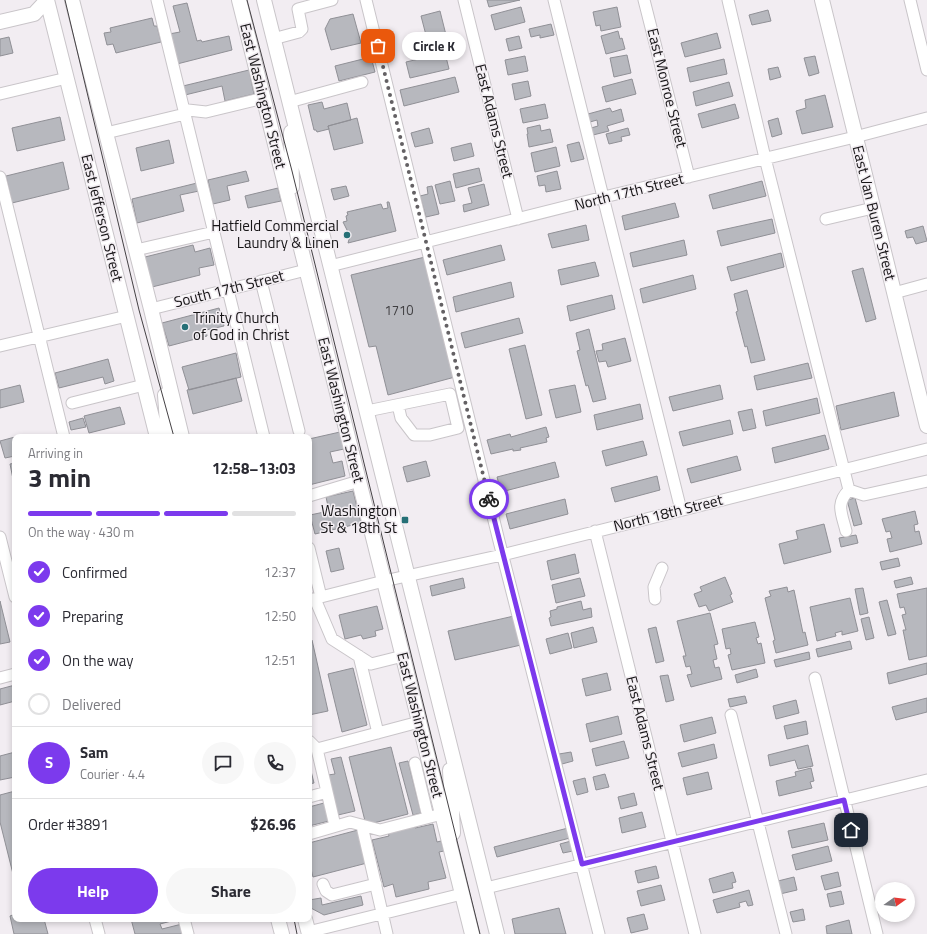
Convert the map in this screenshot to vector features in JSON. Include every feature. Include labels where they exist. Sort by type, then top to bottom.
[{"type":"main road","points":[[0,22],[34,14],[47,0]]},
{"type":"main road","name":"East Jefferson Street","points":[[47,0],[156,434]]},
{"type":"main road","name":"East Jefferson Street","points":[[72,0],[181,434]]},
{"type":"main road","name":"East Washington Street","points":[[239,0],[472,934]]},
{"type":"main road","name":"East Washington Street","points":[[264,0],[498,934]]},
{"type":"main road","name":"East Van Buren Street","points":[[822,0],[927,426]]},
{"type":"main road","points":[[290,105],[294,221]]},
{"type":"main road","name":"East Jefferson Street","points":[[162,356],[168,434]]},
{"type":"main road","name":"East Washington Street","points":[[447,733],[456,867]]},
{"type":"main road","points":[[279,922],[282,934]]},
{"type":"street","points":[[157,0],[263,434]]},
{"type":"street","points":[[273,39],[299,32],[302,28],[296,5],[332,0]]},
{"type":"street","points":[[366,0],[427,242],[502,555],[599,934]]},
{"type":"street","name":"East Adams Street","points":[[464,0],[518,219]]},
{"type":"street","points":[[554,0],[681,510]]},
{"type":"street","name":"East Monroe Street","points":[[644,0],[689,177]]},
{"type":"street","points":[[728,0],[849,490]]},
{"type":"street","points":[[910,0],[922,27],[927,70]]},
{"type":"street","points":[[0,94],[67,78]]},
{"type":"street","points":[[290,105],[362,82]]},
{"type":"street","points":[[106,133],[188,110],[206,112],[264,98]]},
{"type":"street","name":"North 17th Street","points":[[330,266],[927,118]]},
{"type":"street","points":[[0,177],[63,434]]},
{"type":"street","points":[[826,219],[873,208]]},
{"type":"street","points":[[136,250],[214,232]]},
{"type":"street","name":"South 17th Street","points":[[151,309],[306,270]]},
{"type":"street","points":[[261,281],[299,431]]},
{"type":"street","points":[[894,293],[927,284]]},
{"type":"street","points":[[0,346],[127,316]]},
{"type":"street","points":[[72,403],[144,385]]},
{"type":"street","points":[[367,411],[450,394],[458,428],[430,435],[414,435],[401,418],[398,405]]},
{"type":"street","name":"North 18th Street","points":[[315,599],[384,581],[502,555],[927,449]]},
{"type":"street","points":[[312,495],[359,480]]},
{"type":"street","points":[[849,490],[864,495],[927,481]]},
{"type":"street","points":[[846,531],[840,506],[843,496],[849,490]]},
{"type":"street","name":"East Adams Street","points":[[595,531],[695,934]]},
{"type":"street","points":[[0,537],[12,585]]},
{"type":"street","points":[[655,598],[654,586],[662,568]]},
{"type":"street","points":[[312,574],[315,599],[332,639],[370,664],[403,656]]},
{"type":"street","points":[[359,656],[378,733]]},
{"type":"street","points":[[0,678],[12,675]]},
{"type":"street","points":[[815,678],[877,934]]},
{"type":"street","points":[[731,715],[786,934]]},
{"type":"street","points":[[335,826],[313,745],[378,733],[419,722]]},
{"type":"street","points":[[414,763],[428,817]]},
{"type":"street","points":[[486,888],[927,780]]},
{"type":"street","points":[[312,796],[327,792]]},
{"type":"street","points":[[312,833],[350,822],[380,830],[442,814]]},
{"type":"street","points":[[362,826],[387,934]]},
{"type":"street","points":[[323,884],[326,891],[332,895],[376,884]]},
{"type":"street","points":[[307,928],[382,913],[462,894]]},
{"type":"street","points":[[96,922],[99,934]]},
{"type":"street","points":[[185,922],[188,934]]},
{"type":"building","points":[[487,0],[520,0],[489,7]]},
{"type":"building","points":[[187,3],[197,41],[201,40],[202,42],[229,36],[232,50],[177,64],[169,34],[180,32],[173,6]]},
{"type":"building","points":[[521,7],[525,22],[495,30],[491,15]]},
{"type":"building","points":[[617,7],[621,27],[601,31],[600,25],[596,26],[593,12]]},
{"type":"building","points":[[768,10],[771,21],[752,25],[749,15]]},
{"type":"building","points":[[440,11],[446,35],[427,39],[421,16]]},
{"type":"building","points":[[353,14],[361,43],[331,50],[325,29],[330,19]]},
{"type":"building","points":[[152,18],[154,26],[157,26],[161,42],[116,53],[113,44],[107,45],[104,33],[111,32],[110,28]]},
{"type":"building","points":[[551,24],[554,35],[540,38],[540,35],[531,37],[529,29]]},
{"type":"building","points":[[618,31],[625,49],[606,54],[601,36]]},
{"type":"building","points":[[717,33],[721,48],[685,57],[681,43]]},
{"type":"building","points":[[519,36],[522,48],[509,51],[506,39]]},
{"type":"building","points":[[9,37],[13,53],[0,56],[0,39]]},
{"type":"building","points":[[445,53],[449,69],[410,78],[406,62]]},
{"type":"building","points":[[627,55],[631,73],[614,77],[610,58]]},
{"type":"building","points":[[525,56],[528,71],[508,75],[505,60]]},
{"type":"building","points":[[815,56],[819,73],[809,76],[804,58]]},
{"type":"building","points":[[371,57],[375,72],[339,81],[335,66]]},
{"type":"building","points":[[724,59],[727,74],[690,82],[687,68]]},
{"type":"building","points":[[778,67],[781,77],[770,80],[768,69]]},
{"type":"building","points":[[249,70],[254,94],[225,101],[222,86],[185,95],[183,86]]},
{"type":"building","points":[[455,77],[459,92],[404,106],[400,90]]},
{"type":"building","points":[[632,79],[636,94],[606,102],[602,87]]},
{"type":"building","points":[[528,81],[531,96],[515,100],[512,84]]},
{"type":"building","points":[[729,82],[733,96],[696,106],[693,92]]},
{"type":"building","points":[[825,95],[833,127],[802,134],[796,111],[806,108],[805,100]]},
{"type":"building","points":[[322,102],[324,109],[347,103],[351,120],[328,126],[329,129],[317,132],[314,130],[308,105]]},
{"type":"building","points":[[545,104],[548,118],[523,123],[520,109]]},
{"type":"building","points":[[735,104],[739,118],[702,128],[698,114]]},
{"type":"building","points":[[610,108],[612,112],[621,109],[624,121],[607,126],[609,131],[593,135],[591,128],[598,126],[597,120],[590,122],[588,114]]},
{"type":"building","points":[[60,117],[65,140],[17,151],[12,128]]},
{"type":"building","points":[[357,118],[363,143],[334,150],[328,126]]},
{"type":"building","points":[[778,118],[782,134],[772,137],[768,121]]},
{"type":"building","points":[[540,125],[541,131],[550,129],[553,142],[529,147],[527,128]]},
{"type":"building","points":[[429,128],[433,143],[415,147],[411,133]]},
{"type":"building","points":[[628,128],[630,135],[621,137],[622,141],[609,144],[606,134]]},
{"type":"building","points":[[169,140],[174,163],[141,171],[136,148]]},
{"type":"building","points":[[579,142],[584,159],[571,162],[567,145]]},
{"type":"building","points":[[471,143],[474,156],[454,161],[451,148]]},
{"type":"building","points":[[556,147],[560,166],[535,172],[531,153]]},
{"type":"building","points":[[63,162],[69,189],[12,203],[6,176]]},
{"type":"building","points":[[479,168],[482,181],[456,188],[453,174]]},
{"type":"building","points":[[246,171],[249,181],[227,186],[230,200],[213,204],[208,180]]},
{"type":"building","points":[[557,171],[561,189],[546,192],[545,185],[539,186],[537,176]]},
{"type":"building","points":[[450,181],[455,201],[440,204],[435,185]]},
{"type":"building","points":[[762,181],[766,196],[713,209],[709,195]]},
{"type":"building","points":[[197,183],[199,191],[180,195],[184,211],[137,223],[132,199]]},
{"type":"building","points":[[484,184],[489,205],[464,212],[463,205],[472,203],[468,188]]},
{"type":"building","points":[[346,186],[349,196],[334,200],[331,189]]},
{"type":"building","points":[[432,186],[439,214],[426,217],[420,196],[428,194],[427,187]]},
{"type":"building","points":[[278,188],[281,201],[248,208],[245,196]]},
{"type":"building","points":[[387,202],[389,202],[396,231],[348,243],[350,236],[343,222],[347,221],[347,212],[381,204],[383,209],[388,208]]},
{"type":"building","points":[[675,203],[679,217],[625,230],[622,216]]},
{"type":"building","points":[[772,219],[775,233],[721,246],[717,231]]},
{"type":"building","points":[[586,225],[589,240],[552,248],[548,234]]},
{"type":"building","points":[[923,226],[927,241],[916,244],[913,237],[907,238],[905,231]]},
{"type":"building","points":[[684,240],[687,255],[633,267],[630,253]]},
{"type":"building","points":[[193,245],[195,252],[210,248],[214,265],[199,268],[200,275],[152,287],[145,257]]},
{"type":"building","points":[[501,245],[505,260],[447,275],[443,260]]},
{"type":"building","points":[[781,253],[784,267],[731,281],[727,267]]},
{"type":"building","points":[[425,257],[455,377],[388,395],[376,346],[369,347],[351,275]]},
{"type":"building","points":[[595,262],[599,276],[561,285],[558,270]]},
{"type":"building","points":[[863,268],[876,319],[866,322],[852,271]]},
{"type":"building","points":[[693,275],[696,289],[643,303],[640,289]]},
{"type":"building","points":[[511,282],[514,297],[456,312],[453,297]]},
{"type":"building","points":[[747,290],[765,360],[751,363],[747,346],[745,347],[736,312],[738,311],[734,294]]},
{"type":"building","points":[[612,295],[615,309],[570,321],[567,306]]},
{"type":"building","points":[[219,308],[224,326],[206,330],[207,336],[169,346],[162,323]]},
{"type":"building","points":[[519,318],[523,333],[465,348],[461,333]]},
{"type":"building","points":[[589,329],[606,399],[593,402],[588,385],[586,386],[577,351],[580,350],[576,333]]},
{"type":"building","points":[[625,338],[631,361],[608,367],[606,361],[599,362],[596,351],[603,350],[602,344]]},
{"type":"building","points":[[525,345],[542,415],[526,419],[509,349]]},
{"type":"building","points":[[236,353],[241,377],[189,390],[182,367]]},
{"type":"building","points":[[108,359],[114,381],[105,384],[103,377],[59,388],[55,373]]},
{"type":"building","points":[[808,363],[812,378],[757,390],[754,376]]},
{"type":"building","points":[[236,378],[242,401],[193,414],[187,390]]},
{"type":"building","points":[[20,385],[24,402],[0,408],[0,390]]},
{"type":"building","points":[[575,385],[581,412],[556,418],[549,390]]},
{"type":"building","points":[[720,385],[723,399],[673,411],[669,397]]},
{"type":"building","points":[[894,392],[899,416],[841,430],[836,406]]},
{"type":"building","points":[[817,398],[820,413],[766,426],[763,411]]},
{"type":"building","points":[[640,404],[643,419],[597,430],[594,415]]},
{"type":"building","points":[[120,407],[125,424],[89,433],[84,416]]},
{"type":"building","points":[[752,409],[756,428],[743,431],[738,412]]},
{"type":"building","points":[[83,418],[86,427],[71,430],[69,422]]},
{"type":"building","points":[[730,420],[733,434],[683,446],[679,432]]},
{"type":"building","points":[[546,427],[549,437],[546,438],[547,442],[520,448],[521,450],[513,451],[513,449],[491,454],[487,440],[510,434],[511,437]]},
{"type":"building","points":[[340,432],[344,449],[330,452],[333,463],[342,461],[345,476],[312,484],[312,438]]},
{"type":"building","points":[[825,435],[829,449],[775,463],[772,448]]},
{"type":"building","points":[[12,438],[12,457],[5,458],[0,441]]},
{"type":"building","points":[[643,441],[647,455],[606,466],[602,451]]},
{"type":"building","points":[[737,456],[741,470],[691,483],[687,469]]},
{"type":"building","points":[[426,461],[430,476],[407,482],[403,467]]},
{"type":"building","points":[[555,462],[559,477],[501,492],[497,477]]},
{"type":"building","points":[[10,464],[12,464],[12,474]]},
{"type":"building","points":[[657,476],[660,490],[615,502],[611,488]]},
{"type":"building","points":[[353,491],[361,523],[315,534],[312,523],[312,515],[329,511],[326,497]]},
{"type":"building","points":[[855,498],[862,524],[854,526],[847,500]]},
{"type":"building","points":[[565,499],[568,514],[510,529],[506,514]]},
{"type":"building","points":[[915,511],[918,524],[914,525],[915,532],[919,531],[922,544],[890,552],[887,539],[892,538],[890,531],[886,532],[882,519]]},
{"type":"building","points":[[824,524],[831,552],[784,564],[779,544],[798,539],[796,531]]},
{"type":"building","points":[[856,535],[858,543],[841,547],[839,538]]},
{"type":"building","points":[[339,548],[344,569],[331,572],[326,551]]},
{"type":"building","points":[[575,554],[579,573],[551,580],[547,561]]},
{"type":"building","points":[[898,558],[900,566],[882,570],[880,562]]},
{"type":"building","points":[[725,577],[732,594],[730,595],[733,602],[709,611],[706,605],[699,607],[694,594],[702,591],[700,587]]},
{"type":"building","points":[[911,577],[913,584],[896,588],[894,581]]},
{"type":"building","points":[[463,578],[465,588],[432,596],[430,586]]},
{"type":"building","points":[[580,578],[585,596],[556,603],[552,585]]},
{"type":"building","points":[[787,587],[788,592],[794,590],[803,633],[805,632],[808,645],[776,653],[773,641],[775,640],[765,598],[771,596],[769,591]]},
{"type":"building","points":[[863,588],[868,613],[860,615],[855,589]]},
{"type":"building","points":[[927,588],[927,656],[909,660],[903,630],[906,630],[902,615],[906,614],[904,607],[900,608],[897,594]]},
{"type":"building","points":[[850,598],[858,631],[842,635],[842,631],[835,633],[836,636],[817,641],[810,607]]},
{"type":"building","points":[[887,600],[896,634],[888,636],[879,602]]},
{"type":"building","points":[[0,601],[10,642],[0,644]]},
{"type":"building","points":[[581,601],[583,610],[591,608],[592,617],[551,626],[549,618],[551,617],[550,611],[557,609],[557,607]]},
{"type":"building","points":[[377,606],[383,629],[375,631],[376,636],[363,639],[361,635],[345,639],[339,615]]},
{"type":"building","points":[[710,613],[718,644],[714,645],[717,659],[713,660],[715,668],[719,667],[722,679],[691,687],[687,675],[692,674],[690,666],[686,667],[683,656],[686,656],[677,621]]},
{"type":"building","points":[[514,616],[521,645],[455,660],[448,631]]},
{"type":"building","points":[[869,617],[874,638],[866,640],[861,619]]},
{"type":"building","points":[[755,622],[759,637],[756,638],[758,644],[761,643],[765,663],[732,670],[728,655],[731,654],[730,648],[726,649],[722,629]]},
{"type":"building","points":[[593,627],[597,642],[574,648],[571,633]]},
{"type":"building","points":[[656,627],[664,661],[656,663],[648,629]]},
{"type":"building","points":[[568,633],[572,648],[550,654],[546,639]]},
{"type":"building","points":[[312,640],[328,711],[312,714]]},
{"type":"building","points":[[850,641],[852,649],[818,657],[816,649]]},
{"type":"building","points":[[809,652],[810,659],[776,667],[774,660]]},
{"type":"building","points":[[927,663],[927,674],[889,684],[887,673]]},
{"type":"building","points":[[353,668],[367,725],[342,732],[328,674]]},
{"type":"building","points":[[756,669],[758,677],[737,683],[735,675]]},
{"type":"building","points":[[607,673],[611,690],[586,696],[582,679]]},
{"type":"building","points":[[668,675],[674,700],[666,702],[660,676]]},
{"type":"building","points":[[12,686],[12,702],[0,705],[0,689]]},
{"type":"building","points":[[745,696],[747,703],[730,707],[728,699]]},
{"type":"building","points":[[927,698],[927,712],[896,720],[892,707]]},
{"type":"building","points":[[796,700],[799,713],[776,719],[773,706]]},
{"type":"building","points":[[618,716],[622,734],[590,742],[586,724]]},
{"type":"building","points":[[712,717],[716,733],[684,742],[680,725]]},
{"type":"building","points":[[806,721],[808,734],[787,739],[784,726]]},
{"type":"building","points":[[624,741],[629,758],[596,766],[592,749]]},
{"type":"building","points":[[714,744],[717,758],[682,767],[678,753]]},
{"type":"building","points":[[808,745],[813,766],[798,769],[795,760],[770,766],[768,755]]},
{"type":"building","points":[[391,747],[408,814],[366,825],[349,757]]},
{"type":"building","points":[[571,752],[573,761],[562,764],[559,754]]},
{"type":"building","points":[[12,753],[12,778],[0,780],[0,756]]},
{"type":"building","points":[[341,757],[355,811],[338,815],[328,775],[335,774],[331,759]]},
{"type":"building","points":[[408,761],[421,813],[413,815],[399,763]]},
{"type":"building","points":[[811,768],[814,781],[810,782],[812,788],[779,796],[776,781],[796,776],[795,772]]},
{"type":"building","points":[[708,772],[712,789],[687,795],[683,778]]},
{"type":"building","points":[[605,774],[609,787],[596,790],[593,777]]},
{"type":"building","points":[[585,778],[588,792],[577,795],[573,781]]},
{"type":"building","points":[[12,792],[12,870],[0,822],[0,795]]},
{"type":"building","points":[[634,793],[637,805],[621,809],[618,797]]},
{"type":"building","points":[[324,803],[329,821],[312,825],[312,806]]},
{"type":"building","points":[[642,812],[646,827],[622,833],[619,818]]},
{"type":"building","points":[[824,823],[828,840],[792,848],[788,831]]},
{"type":"building","points":[[433,824],[437,842],[441,841],[444,851],[439,852],[446,878],[428,882],[429,889],[396,897],[393,884],[384,887],[372,840],[389,836],[388,832],[414,825],[415,828]]},
{"type":"building","points":[[568,828],[570,838],[497,857],[494,847]]},
{"type":"building","points":[[358,830],[367,863],[313,877],[312,842]]},
{"type":"building","points":[[571,841],[573,851],[563,853],[560,844]]},
{"type":"building","points":[[828,846],[832,861],[796,870],[792,855]]},
{"type":"building","points":[[656,866],[659,878],[638,883],[635,871]]},
{"type":"building","points":[[733,872],[736,882],[732,883],[733,888],[713,893],[709,879]]},
{"type":"building","points":[[838,872],[841,886],[825,890],[821,876]]},
{"type":"building","points":[[794,877],[797,890],[780,894],[778,881]]},
{"type":"building","points":[[661,885],[665,900],[641,906],[637,891]]},
{"type":"building","points":[[749,890],[753,905],[748,906],[746,901],[739,903],[740,907],[717,913],[713,900]]},
{"type":"building","points":[[841,891],[844,904],[830,907],[827,894]]},
{"type":"building","points":[[361,896],[363,905],[324,915],[312,909],[312,900],[321,898],[322,905]]},
{"type":"building","points":[[559,908],[566,934],[515,934],[512,919]]},
{"type":"building","points":[[803,909],[805,920],[793,922],[790,912]]},
{"type":"building","points":[[644,914],[648,929],[631,933],[627,918]]},
{"type":"building","points":[[12,915],[12,922],[45,922],[48,934],[14,934],[10,916]]},
{"type":"building","points":[[849,920],[852,934],[827,934],[826,926]]},
{"type":"building","points":[[132,922],[168,922],[160,924],[162,929],[182,924],[185,934],[135,934]]},
{"type":"tram line","points":[[65,0],[139,310],[173,434]]},
{"type":"tram line","points":[[247,0],[292,171],[480,934]]},
{"type":"tram line","points":[[295,922],[297,934]]},
{"type":"way so far","points":[[378,46],[489,499]]},
{"type":"place","name":"Circle K","points":[[378,46]]},
{"type":"place","name":"Hatfield Commercial Laundry & Linen","points":[[347,235]]},
{"type":"place","name":"Trinity Church of God in Christ","points":[[185,327]]},
{"type":"place","name":"Washington St & 18th St","points":[[405,520]]},
{"type":"route","points":[[489,499],[582,864],[844,800],[851,830]]}]
